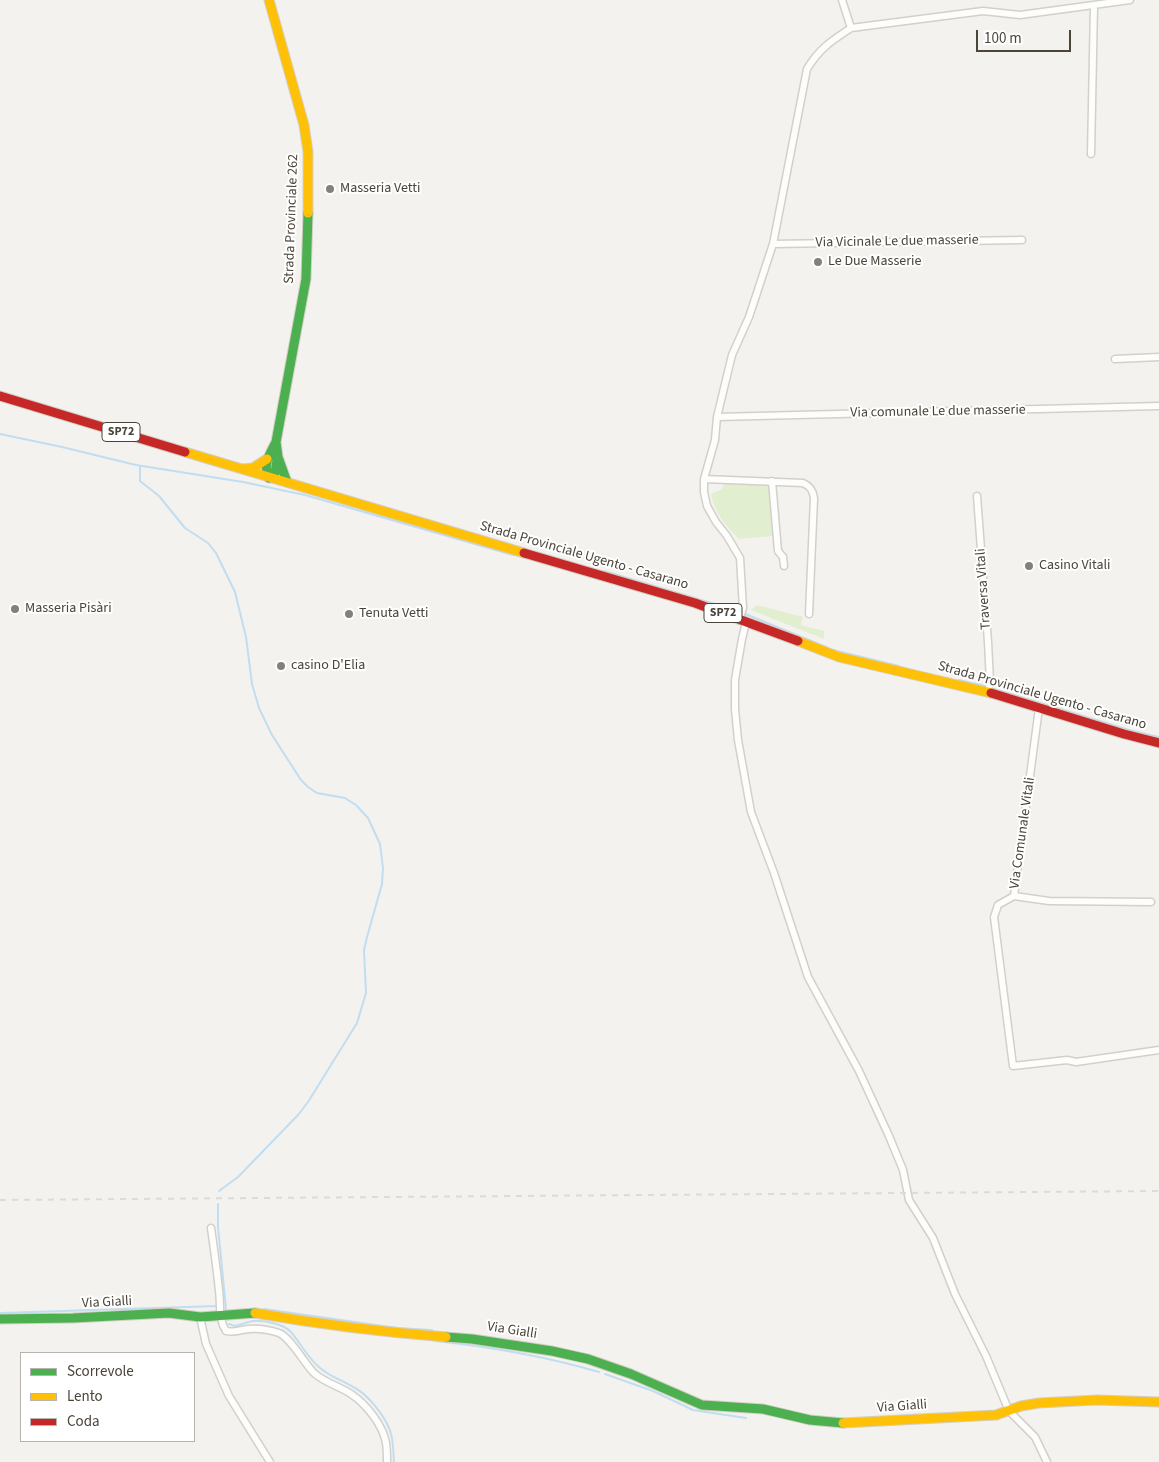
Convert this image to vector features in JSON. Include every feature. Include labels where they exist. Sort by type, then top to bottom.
[{"type":"street","name":"Strada Provinciale 262","points":[[269,0],[304,125],[308,152],[306,279],[276,442]]},
{"type":"street","points":[[842,0],[851,28]]},
{"type":"street","points":[[1047,1462],[1035,1437],[1009,1411],[986,1356],[955,1294],[933,1238],[909,1200],[903,1170],[889,1136],[858,1071],[808,977],[774,873],[751,812],[738,740],[735,709],[735,680],[743,620],[740,558],[707,506],[704,479],[715,440],[717,417],[732,355],[750,317],[773,244],[807,70],[815,55],[828,43],[851,28],[983,11],[1020,14],[1130,0]]},
{"type":"street","points":[[1091,154],[1094,6]]},
{"type":"street","name":"Via Vicinale Le due masserie","points":[[773,244],[1022,240]]},
{"type":"street","points":[[1115,359],[1159,357]]},
{"type":"street","name":"Strada Provinciale Ugento - Casarano","points":[[0,396],[269,478],[696,603],[839,657],[988,692],[1159,743]]},
{"type":"street","name":"Via comunale Le due masserie","points":[[717,417],[1159,406]]},
{"type":"street","points":[[276,442],[267,459],[265,472],[269,478],[275,473],[278,457]]},
{"type":"street","points":[[276,442],[278,457],[287,482]]},
{"type":"street","points":[[241,469],[253,468],[267,459]]},
{"type":"street","points":[[704,479],[803,483],[813,490],[809,614]]},
{"type":"street","points":[[772,481],[778,551],[783,557],[784,566]]},
{"type":"street","name":"Traversa Vitali","points":[[977,496],[990,682],[988,692]]},
{"type":"street","name":"Via Comunale Vitali","points":[[1039,708],[1014,896],[998,905],[994,917],[1013,1066],[1067,1060],[1076,1062],[1159,1050]]},
{"type":"street","points":[[1014,896],[1049,901],[1151,902]]},
{"type":"street","points":[[211,1228],[220,1313],[222,1325],[226,1331],[258,1329],[282,1334],[315,1373],[329,1384],[350,1393],[371,1414],[382,1430],[386,1442],[387,1462]]},
{"type":"street","name":"Via Gialli","points":[[0,1319],[73,1318],[168,1313],[200,1317],[220,1313],[255,1313],[404,1334],[472,1339],[552,1351],[588,1359],[670,1390],[702,1405],[763,1409],[833,1423],[848,1424],[996,1416],[1021,1406],[1048,1402],[1097,1400],[1159,1402]]},
{"type":"street","points":[[200,1317],[206,1344],[229,1396],[270,1462]]},
{"type":"green space","points":[[724,481],[769,485],[774,536],[739,539],[721,518],[711,494],[722,489]]},
{"type":"green space","points":[[757,605],[803,617],[801,625],[824,631],[824,639],[751,610]]},
{"type":"waterway","points":[[0,434],[136,465],[243,482],[305,495],[513,555]]},
{"type":"waterway","points":[[140,466],[140,481],[159,496],[185,528],[208,543],[216,553],[235,592],[246,637],[252,684],[259,708],[272,735],[301,780],[308,787],[317,793],[345,798],[356,805],[368,818],[380,844],[383,868],[382,884],[364,950],[366,993],[357,1023],[298,1115],[238,1177],[219,1191]]},
{"type":"waterway","points":[[604,571],[738,611],[826,647]]},
{"type":"waterway","points":[[833,650],[899,666]]},
{"type":"waterway","points":[[959,680],[986,686]]},
{"type":"waterway","points":[[991,688],[1129,730],[1159,737]]},
{"type":"waterway","points":[[218,1204],[218,1227],[226,1309]]},
{"type":"waterway","points":[[0,1313],[218,1306]]},
{"type":"waterway","points":[[264,1309],[397,1328],[432,1330]]},
{"type":"waterway","points":[[229,1324],[235,1326],[253,1321],[262,1321],[278,1324],[290,1331],[319,1367],[360,1391],[375,1405],[391,1432],[394,1462]]},
{"type":"waterway","points":[[435,1341],[518,1353],[599,1372]]},
{"type":"waterway","points":[[605,1374],[653,1391],[693,1410],[746,1418]]},
{"type":"railway","points":[[0,1200],[1159,1191]]},
{"type":"traffic: fast","points":[[287,482],[278,457],[276,442],[306,279],[308,213]]},
{"type":"traffic: fast","points":[[276,442],[269,455],[266,469],[269,478],[275,473],[277,460]]},
{"type":"traffic: fast","points":[[0,1319],[73,1318],[169,1313],[200,1317],[255,1313]]},
{"type":"traffic: fast","points":[[446,1337],[552,1351],[588,1359],[631,1374],[702,1405],[763,1409],[810,1420],[843,1423]]},
{"type":"traffic: slow","points":[[269,0],[304,125],[308,152],[308,213]]},
{"type":"traffic: slow","points":[[185,452],[524,553]]},
{"type":"traffic: slow","points":[[242,469],[253,468],[267,459]]},
{"type":"traffic: slow","points":[[798,641],[839,657],[991,693]]},
{"type":"traffic: slow","points":[[255,1313],[302,1321],[446,1337]]},
{"type":"traffic: slow","points":[[843,1423],[996,1415],[1021,1406],[1039,1403],[1097,1400],[1159,1402]]},
{"type":"traffic: jam","points":[[0,396],[185,452]]},
{"type":"traffic: jam","points":[[524,553],[695,603],[798,641]]},
{"type":"traffic: jam","points":[[991,693],[1159,743]]},
{"type":"place","name":"Masseria Vetti","points":[[330,189]]},
{"type":"place","name":"Le Due Masserie","points":[[818,262]]},
{"type":"place","name":"Casino Vitali","points":[[1029,566]]},
{"type":"place","name":"Masseria Pisàri","points":[[15,609]]},
{"type":"place","name":"Tenuta Vetti","points":[[349,614]]},
{"type":"place","name":"casino D'Elia","points":[[281,666]]}]
